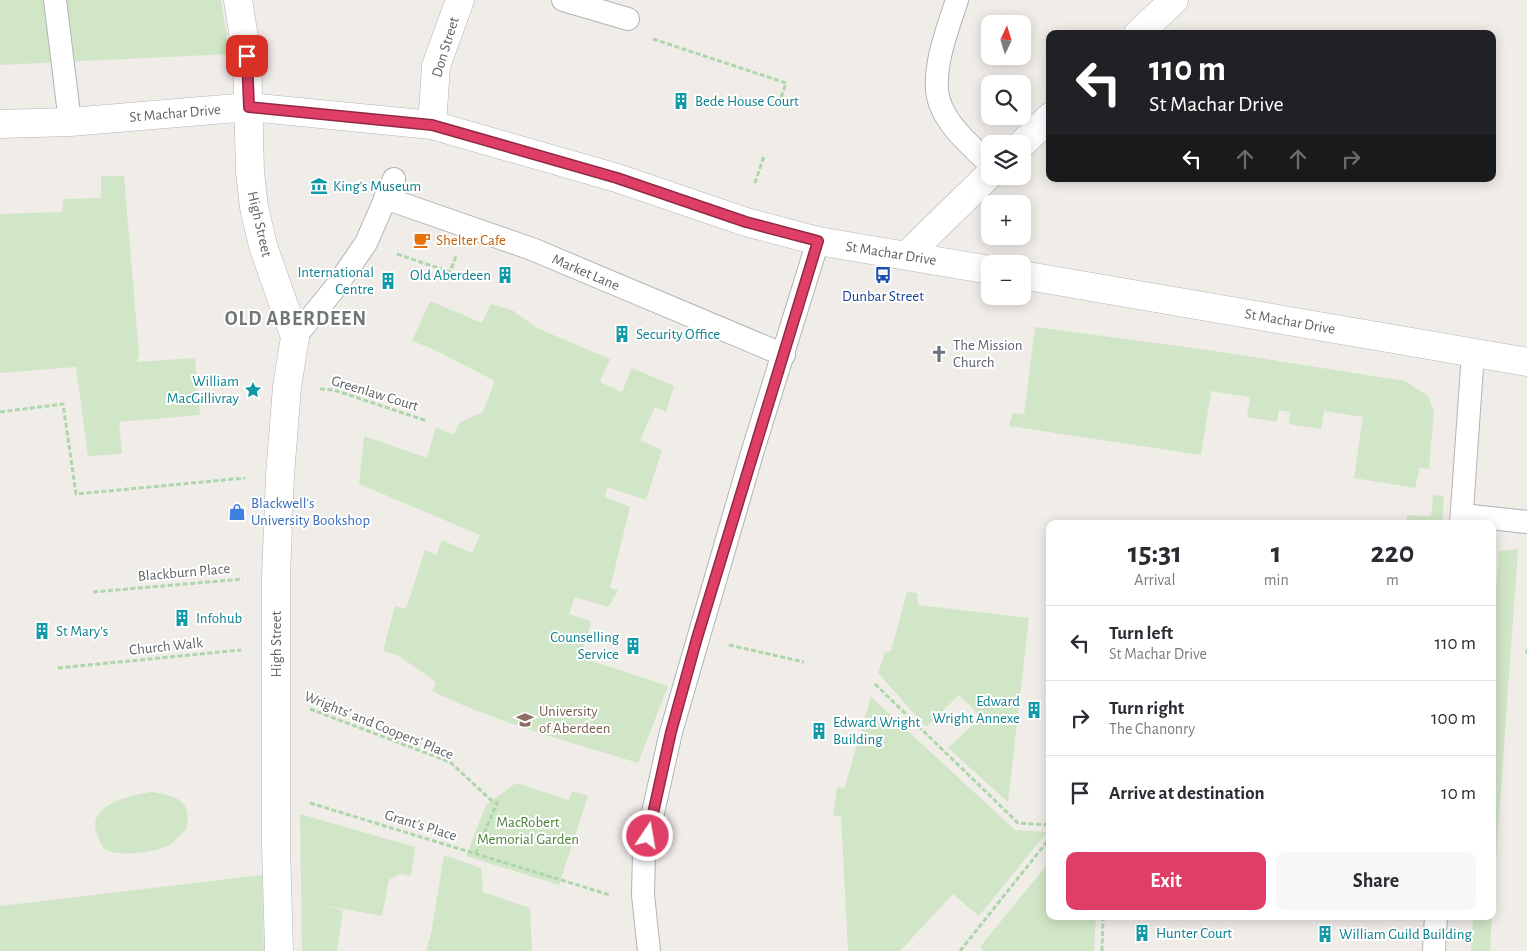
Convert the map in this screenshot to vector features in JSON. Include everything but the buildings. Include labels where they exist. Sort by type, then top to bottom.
[{"type":"main road","name":"High Street","points":[[238,0],[247,56],[250,172],[254,207],[263,246],[295,337],[287,387],[280,475],[276,576],[276,792],[279,951]]},
{"type":"main road","name":"Don Street","points":[[432,125],[436,66],[460,0]]},
{"type":"main road","points":[[1142,30],[1174,0]]},
{"type":"main road","name":"St Machar Drive","points":[[0,124],[70,122],[249,107],[432,125],[617,178],[746,222],[818,241],[981,268]]},
{"type":"main road","points":[[1031,135],[1046,121]]},
{"type":"main road","points":[[907,256],[981,183]]},
{"type":"main road","name":"St Machar Drive","points":[[1031,277],[1527,362]]},
{"type":"lane","points":[[55,0],[70,122]]},
{"type":"lane","points":[[563,0],[628,19]]},
{"type":"lane","points":[[957,0],[942,46],[936,78],[940,105],[953,125],[981,155]]},
{"type":"lane","name":"Market Lane","points":[[366,242],[390,188],[532,250],[784,355]]},
{"type":"lane","points":[[649,951],[643,895],[644,853],[671,732],[753,450],[818,241]]},
{"type":"lane","points":[[295,337],[335,288],[366,242]]},
{"type":"lane","points":[[1461,520],[1473,353]]},
{"type":"lane","points":[[1496,521],[1527,522]]},
{"type":"lane","points":[[1434,951],[1436,920]]},
{"type":"path","points":[[628,19],[629,32],[786,83],[780,101]]},
{"type":"path","points":[[755,183],[764,156]]},
{"type":"path","points":[[366,242],[450,272],[456,255]]},
{"type":"path","name":"Greenlaw Court","points":[[287,387],[334,390],[427,421]]},
{"type":"path","points":[[0,412],[63,404],[76,494],[280,475]]},
{"type":"path","name":"Blackburn Place","points":[[93,592],[276,576]]},
{"type":"path","points":[[697,638],[804,662]]},
{"type":"path","name":"Church Walk","points":[[58,668],[276,646]]},
{"type":"path","points":[[1527,648],[1527,655]]},
{"type":"path","points":[[875,684],[1018,823],[1046,825]]},
{"type":"path","name":"Wrights' and Coopers' Place","points":[[276,697],[450,762],[492,801],[497,803],[476,853]]},
{"type":"path","name":"Grant's Place","points":[[276,792],[645,905]]},
{"type":"path","points":[[960,951],[1046,843]]},
{"type":"path","points":[[1102,951],[1104,920]]},
{"type":"green space","points":[[0,0],[221,0],[230,54],[0,65]]},
{"type":"green space","points":[[101,176],[124,176],[139,354],[137,362],[195,358],[200,415],[119,422],[122,454],[88,456],[76,367],[0,373],[0,214],[62,212],[63,199],[101,198]]},
{"type":"green space","points":[[430,301],[482,323],[491,304],[512,310],[537,328],[610,359],[600,382],[622,392],[632,368],[674,386],[666,412],[655,407],[640,440],[662,450],[646,500],[607,487],[605,497],[630,507],[610,588],[618,590],[608,607],[575,597],[569,614],[590,621],[591,624],[580,657],[668,686],[638,763],[482,713],[432,691],[436,682],[399,656],[383,651],[395,606],[406,609],[425,550],[436,555],[442,540],[472,553],[480,535],[359,484],[364,436],[427,458],[436,427],[454,435],[460,422],[483,412],[495,381],[433,349],[412,341]]},
{"type":"green space","points":[[1035,327],[1208,350],[1405,381],[1428,396],[1434,411],[1429,469],[1420,468],[1415,488],[1354,478],[1363,417],[1324,411],[1321,429],[1289,424],[1290,412],[1279,410],[1277,422],[1247,417],[1250,397],[1211,391],[1201,455],[1009,426],[1013,413],[1024,414]]},
{"type":"green space","points":[[1433,495],[1444,496],[1442,520],[1406,520],[1407,515],[1431,516]]},
{"type":"green space","points":[[1518,549],[1496,860],[1496,591],[1499,551]]},
{"type":"green space","points":[[907,592],[917,593],[918,605],[1029,618],[1008,802],[948,748],[981,717],[959,695],[926,727],[878,673],[885,652],[891,651]]},
{"type":"green space","points":[[871,697],[1015,830],[1046,833],[979,916],[953,894],[900,951],[848,951],[841,816],[833,816],[837,787],[844,789]]},
{"type":"green space","name":"MacRobert Memorial Garden","points":[[516,783],[569,800],[572,791],[588,796],[559,885],[466,856],[486,805]]},
{"type":"green space","points":[[152,792],[168,795],[181,801],[187,812],[186,829],[172,843],[156,850],[128,854],[111,852],[105,849],[96,832],[95,822],[99,814],[105,808],[123,799]]},
{"type":"green space","points":[[300,814],[415,847],[411,876],[400,874],[389,880],[382,916],[323,905],[343,910],[337,951],[302,951]]},
{"type":"green space","points":[[444,855],[481,868],[483,892],[530,908],[532,951],[426,951],[431,934]]},
{"type":"green space","points":[[1046,866],[1046,920],[1096,920],[1094,951],[983,951],[980,947]]},
{"type":"green space","points":[[262,875],[264,951],[0,951],[0,906]]},
{"type":"green space","points":[[1473,920],[1492,920],[1490,951],[1471,951]]},
{"type":"place","name":"Bede House Court","points":[[681,101]]},
{"type":"place","name":"King's Museum","points":[[319,186]]},
{"type":"place","name":"Shelter Cafe","points":[[422,240]]},
{"type":"place","name":"Old Aberdeen","points":[[505,275]]},
{"type":"place","name":"Dunbar Street","points":[[883,275]]},
{"type":"place","name":"International Centre","points":[[388,281]]},
{"type":"place","name":"Security Office","points":[[622,334]]},
{"type":"place","name":"The Mission Church","points":[[939,354]]},
{"type":"place","name":"William MacGillivray","points":[[253,390]]},
{"type":"place","name":"Blackwell's University Bookshop","points":[[237,512]]},
{"type":"place","name":"Infohub","points":[[182,618]]},
{"type":"place","name":"St Mary's","points":[[42,631]]},
{"type":"place","name":"Counselling Service","points":[[633,646]]},
{"type":"place","name":"Edward Wright Annexe","points":[[1034,710]]},
{"type":"place","name":"University of Aberdeen","points":[[525,720]]},
{"type":"place","name":"Edward Wright Building","points":[[819,731]]},
{"type":"place","name":"Hunter Court","points":[[1142,933]]},
{"type":"place","name":"William Guild Building","points":[[1325,934]]},
{"type":"district","name":"OLD ABERDEEN","points":[[296,318]]},
{"type":"route","points":[[247,56],[249,107],[432,125],[617,178],[746,222],[818,241],[697,638],[671,732],[648,836]]}]
